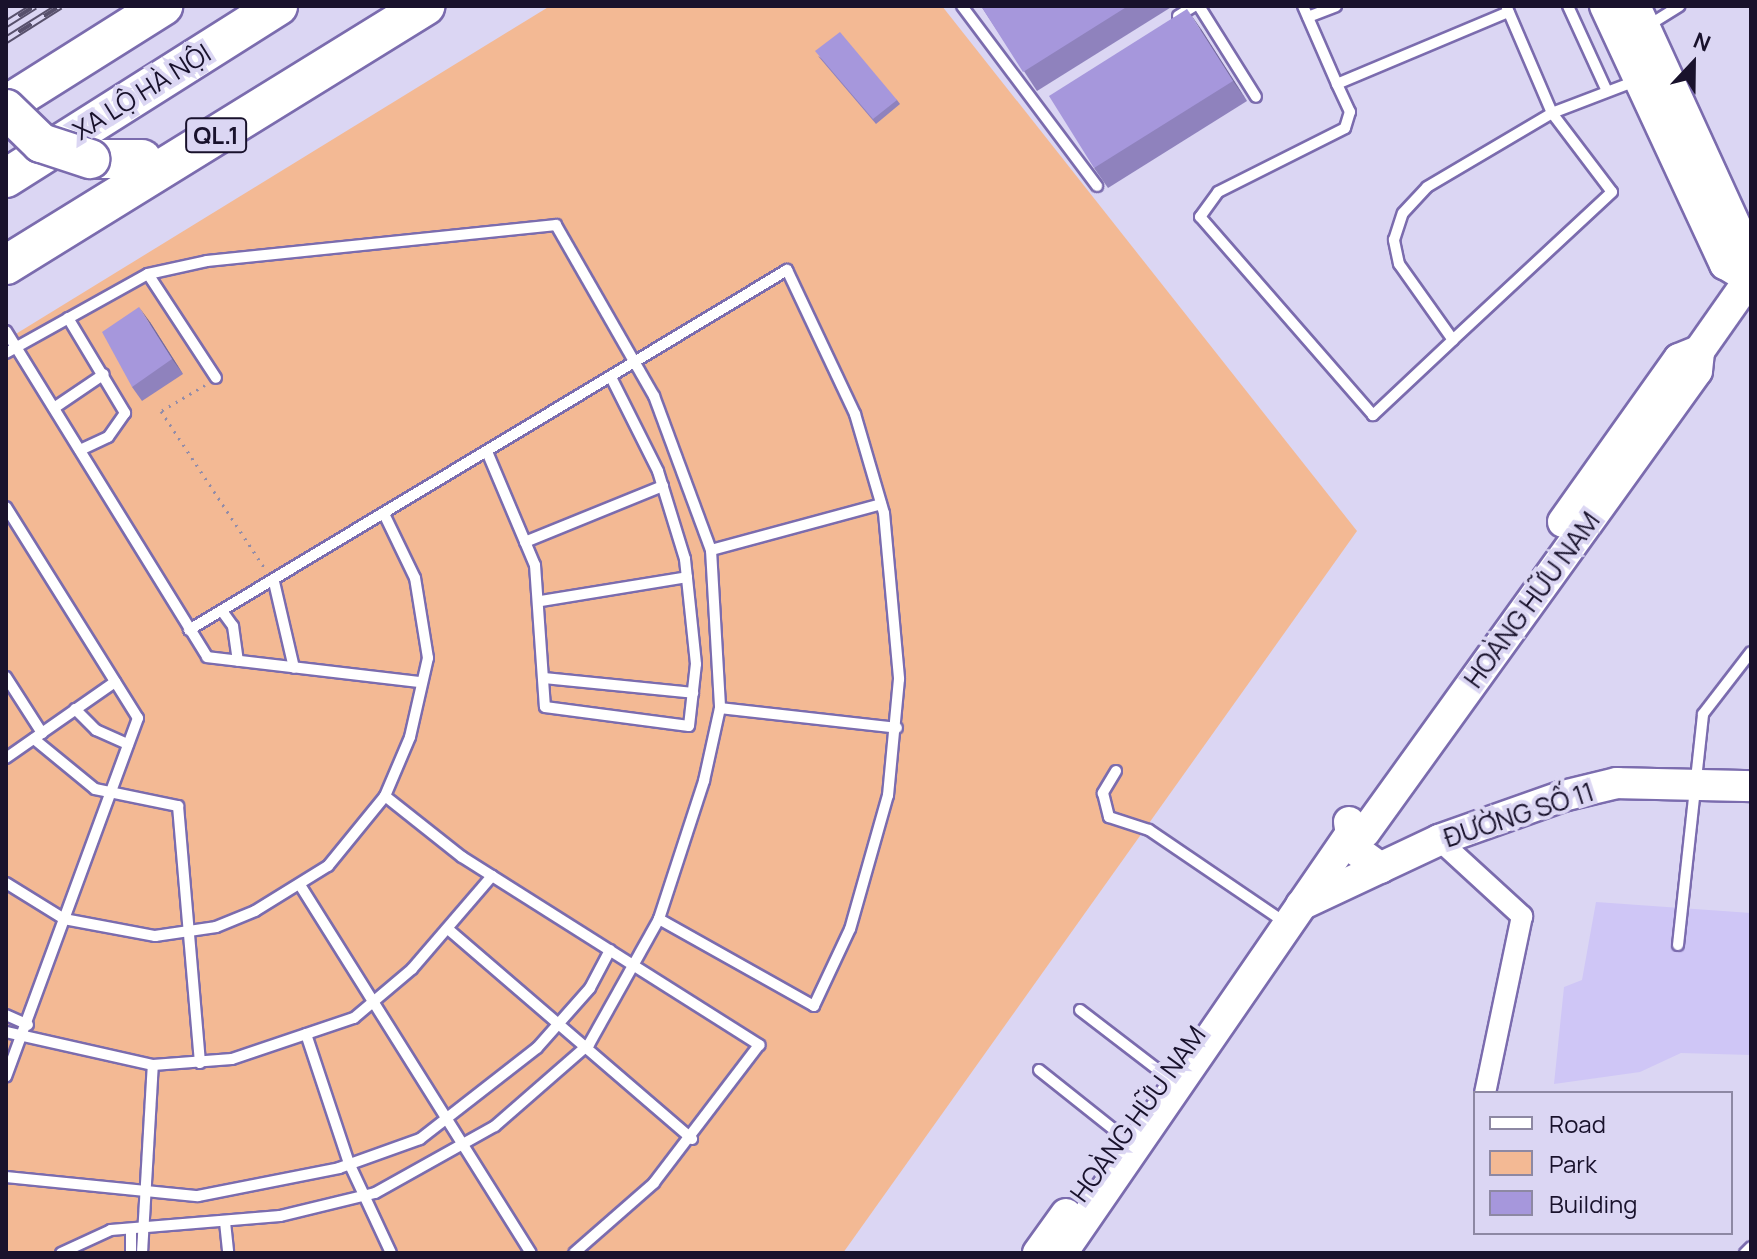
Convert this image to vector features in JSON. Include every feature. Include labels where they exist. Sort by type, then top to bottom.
[{"type":"highway","points":[[142,159],[90,159],[41,143],[6,107],[163,6]]},
{"type":"highway","name":"XA LỘ HÀ NỘI","points":[[6,178],[278,6]]},
{"type":"highway","name":"QL.1","points":[[6,246],[142,159],[406,9]]},
{"type":"highway","name":"QL.1","points":[[6,265],[406,9]]},
{"type":"main road","points":[[1605,6],[1725,264],[1751,280]]},
{"type":"main road","points":[[1640,17],[1748,253],[1751,280]]},
{"type":"main road","name":"HOÀNG HỮU NAM","points":[[1062,1253],[1270,958],[1286,924],[1349,836],[1349,821],[1679,359],[1699,351],[1751,280]]},
{"type":"main road","name":"ĐƯỜNG SỐ 11","points":[[1286,924],[1381,868],[1439,840],[1617,783],[1698,782],[1751,786]]},
{"type":"main road","points":[[1349,836],[1360,858],[1381,868]]},
{"type":"main road","name":"HOÀNG HỮU NAM","points":[[1038,1253],[1257,950],[1286,924]]},
{"type":"street","points":[[1439,840],[1522,916],[1485,1091]]},
{"type":"lane","points":[[962,6],[1097,186]]},
{"type":"lane","points":[[1168,22],[1196,6],[1256,97]]},
{"type":"lane","points":[[1303,6],[1337,84],[1350,112],[1345,128],[1218,192],[1200,217],[1373,415],[1612,192],[1552,113],[1507,9],[1337,84]]},
{"type":"lane","points":[[1308,17],[1336,6]]},
{"type":"lane","points":[[1568,6],[1606,89]]},
{"type":"lane","points":[[1640,17],[1680,6]]},
{"type":"lane","points":[[1453,340],[1399,264],[1394,240],[1403,213],[1427,187],[1552,113],[1606,89],[1638,80]]},
{"type":"lane","points":[[1037,104],[1050,96]]},
{"type":"lane","points":[[11,350],[148,274],[538,221],[556,225],[638,365],[674,438],[711,550],[720,708],[659,919],[636,966],[589,1044],[534,1097],[464,1146],[368,1194],[225,1222],[99,1234],[61,1253]]},
{"type":"lane","points":[[189,630],[386,518],[638,365],[787,270],[855,414],[881,504],[896,606],[897,728],[871,869],[814,1006],[659,919]]},
{"type":"lane","points":[[148,274],[216,378]]},
{"type":"lane","points":[[68,318],[125,413],[108,437],[80,450]]},
{"type":"lane","points":[[6,331],[11,350],[54,408],[207,657],[421,682]]},
{"type":"lane","points":[[54,408],[104,374]]},
{"type":"lane","points":[[488,454],[525,542],[541,601],[545,707],[689,726],[693,693],[687,577],[663,486],[612,379]]},
{"type":"lane","points":[[525,542],[663,486]]},
{"type":"lane","points":[[711,550],[881,504]]},
{"type":"lane","points":[[6,507],[138,718],[23,1039],[6,1077]]},
{"type":"lane","points":[[6,883],[64,919],[106,932],[189,933],[255,911],[300,885],[355,840],[385,796],[410,737],[428,630],[415,578],[386,518]]},
{"type":"lane","points":[[541,601],[687,577]]},
{"type":"lane","points":[[274,582],[294,668]]},
{"type":"lane","points":[[222,611],[233,626],[238,661]]},
{"type":"lane","points":[[1678,945],[1703,714],[1751,652]]},
{"type":"lane","points":[[6,677],[38,736],[110,793],[178,806],[200,1063]]},
{"type":"lane","points":[[544,678],[693,693]]},
{"type":"lane","points":[[6,758],[115,682]]},
{"type":"lane","points":[[720,708],[897,728]]},
{"type":"lane","points":[[75,709],[96,730],[128,744]]},
{"type":"lane","points":[[1116,771],[1103,793],[1109,817],[1149,830],[1286,924]]},
{"type":"lane","points":[[385,796],[492,876],[759,1045],[692,1139],[574,1253]]},
{"type":"lane","points":[[6,1032],[23,1039],[153,1065],[200,1063],[306,1034],[354,1018],[373,1002],[448,929],[492,876]]},
{"type":"lane","points":[[300,885],[531,1253]]},
{"type":"lane","points":[[448,929],[589,1044],[692,1139]]},
{"type":"lane","points":[[6,1177],[198,1196],[349,1163],[448,1123],[562,1021],[610,950]]},
{"type":"lane","points":[[1080,1010],[1166,1076]]},
{"type":"lane","points":[[6,1015],[28,1025]]},
{"type":"lane","points":[[306,1034],[349,1163],[368,1194],[391,1253]]},
{"type":"lane","points":[[131,1253],[150,1192],[153,1065]]},
{"type":"lane","points":[[1039,1070],[1122,1136]]},
{"type":"lane","points":[[225,1222],[228,1253]]},
{"type":"lane","points":[[136,1229],[142,1253]]},
{"type":"lane","points":[[1745,1253],[1751,1247]]},
{"type":"path","points":[[216,378],[161,411],[274,582]]},
{"type":"shaded area","points":[[1596,902],[1751,913],[1751,1055],[1681,1053],[1640,1072],[1554,1084],[1564,987],[1582,980]]},
{"type":"green space","points":[[550,6],[942,6],[1357,531],[843,1253],[6,1253],[6,340]]},
{"type":"building","points":[[981,6],[1128,6],[1023,72]]},
{"type":"building","points":[[1187,9],[1233,81],[1094,168],[1049,96]]},
{"type":"building","points":[[840,32],[897,100],[873,119],[815,51]]},
{"type":"building","points":[[139,307],[172,359],[132,387],[102,332]]},
{"type":"railway","points":[[6,24],[35,6]]},
{"type":"railway","points":[[6,40],[60,6]]}]
